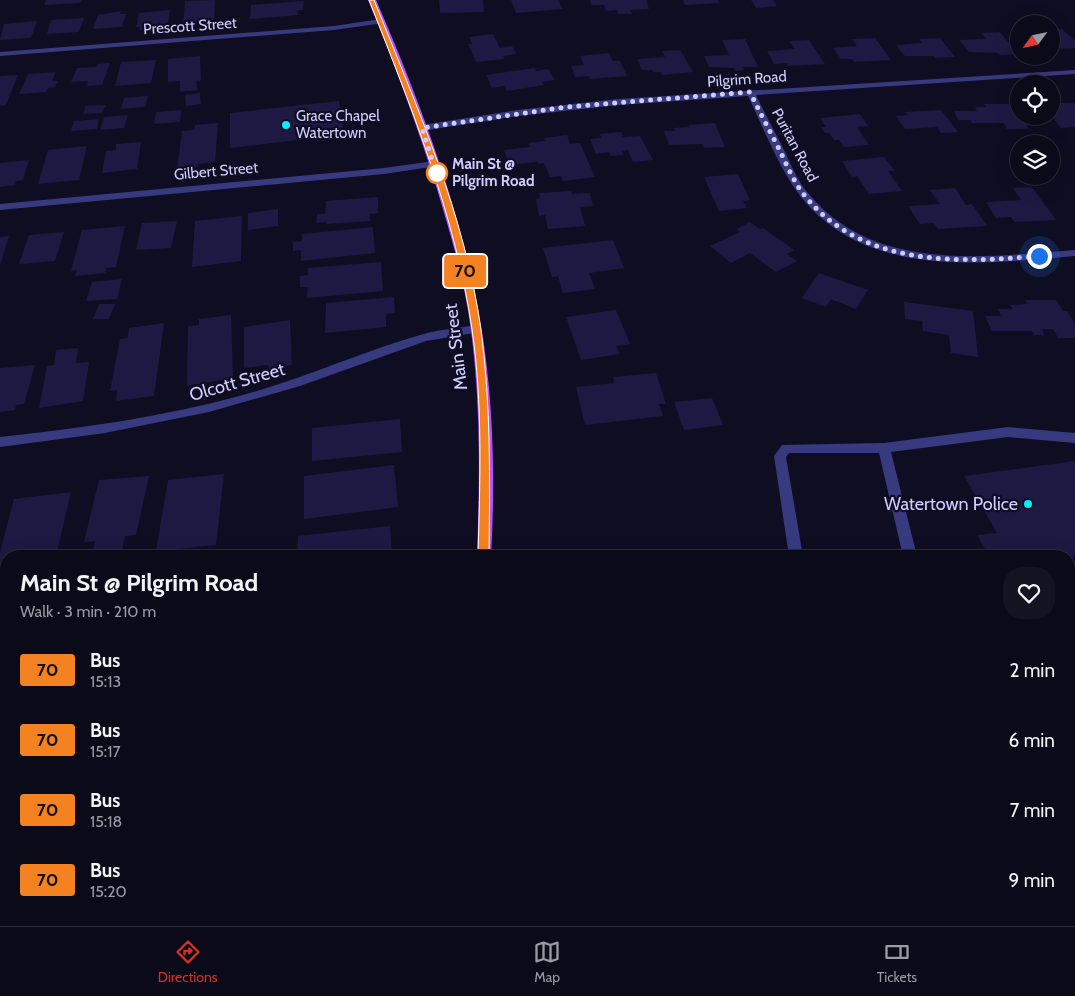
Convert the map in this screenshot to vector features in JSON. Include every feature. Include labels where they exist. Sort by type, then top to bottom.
[{"type":"main road","name":"Main Street","points":[[372,0],[422,128],[434,164],[457,238],[476,330],[486,472],[484,550]]},
{"type":"street","name":"Prescott Street","points":[[0,54],[334,28],[381,21]]},
{"type":"street","name":"Pilgrim Road","points":[[422,128],[566,107],[750,92],[1075,72]]},
{"type":"street","name":"Puritan Road","points":[[750,92],[794,179],[805,196],[819,211],[840,227],[864,241],[896,252],[952,260],[984,260],[1075,253]]},
{"type":"street","name":"Gilbert Street","points":[[0,207],[384,171],[434,164]]},
{"type":"street","name":"Olcott Street","points":[[0,442],[170,418],[279,389],[388,349],[424,338],[476,330]]},
{"type":"street","points":[[795,550],[780,456],[783,450],[795,447],[884,448],[1008,432],[1075,438]]},
{"type":"street","points":[[884,448],[909,550]]},
{"type":"building","points":[[46,0],[82,0],[80,3],[44,5]]},
{"type":"building","points":[[215,0],[214,21],[183,27],[185,1]]},
{"type":"building","points":[[439,0],[483,0],[484,12],[440,13]]},
{"type":"building","points":[[511,0],[558,0],[562,9],[516,13]]},
{"type":"building","points":[[590,0],[646,0],[649,9],[630,10],[632,14],[618,14],[617,10],[606,11],[604,5],[591,5]]},
{"type":"building","points":[[683,0],[718,0],[720,3],[685,5]]},
{"type":"building","points":[[751,0],[773,0],[777,6],[756,8]]},
{"type":"building","points":[[304,1],[303,10],[298,10],[298,15],[250,19],[251,5]]},
{"type":"building","points":[[170,10],[168,25],[162,25],[162,28],[139,30],[140,27],[136,27],[139,13]]},
{"type":"building","points":[[121,11],[120,14],[126,14],[122,27],[93,29],[98,15]]},
{"type":"building","points":[[84,18],[79,32],[47,34],[51,20]]},
{"type":"building","points":[[37,21],[31,38],[0,40],[4,24]]},
{"type":"building","points":[[1060,29],[1075,41],[1075,48],[1060,49]]},
{"type":"building","points":[[1000,32],[1010,44],[1010,54],[969,52],[959,40],[987,39],[981,33]]},
{"type":"building","points":[[493,34],[500,48],[512,46],[516,54],[503,56],[505,59],[476,62],[468,44],[472,44],[469,37]]},
{"type":"building","points":[[875,38],[891,60],[854,62],[852,59],[841,59],[833,48],[857,46],[852,39]]},
{"type":"building","points":[[940,38],[955,57],[905,56],[896,45],[922,43],[919,39]]},
{"type":"building","points":[[745,39],[758,67],[743,67],[744,70],[736,71],[734,68],[709,67],[704,56],[729,55],[722,40]]},
{"type":"building","points":[[809,40],[825,64],[788,66],[787,63],[774,64],[767,51],[795,49],[789,41]]},
{"type":"building","points":[[680,50],[693,72],[662,75],[660,72],[653,72],[652,70],[642,70],[637,59],[665,57],[662,51]]},
{"type":"building","points":[[609,53],[613,61],[620,61],[627,76],[590,79],[588,76],[575,77],[571,66],[584,65],[580,56]]},
{"type":"building","points":[[200,56],[201,80],[196,81],[197,90],[180,92],[180,81],[168,82],[168,59]]},
{"type":"building","points":[[156,60],[151,83],[115,86],[121,62]]},
{"type":"building","points":[[110,63],[102,85],[87,86],[88,81],[71,82],[77,68],[96,67],[97,64]]},
{"type":"building","points":[[535,68],[536,71],[548,69],[555,80],[542,82],[544,85],[507,91],[504,86],[492,88],[486,75]]},
{"type":"building","points":[[56,72],[52,81],[58,81],[55,87],[48,88],[46,92],[19,94],[28,74]]},
{"type":"building","points":[[18,75],[6,105],[0,106],[0,76]]},
{"type":"building","points":[[200,93],[201,104],[186,106],[185,95]]},
{"type":"building","points":[[148,96],[145,107],[121,109],[124,98]]},
{"type":"building","name":"Grace Chapel Watertown","points":[[339,101],[344,138],[323,141],[322,137],[230,148],[230,113]]},
{"type":"building","points":[[1060,103],[1075,103],[1075,127],[1061,128],[1059,125]]},
{"type":"building","points":[[984,104],[1010,104],[1010,125],[1026,125],[1029,129],[1007,129],[1004,123],[972,123],[971,120],[958,120],[954,111],[977,111],[975,107],[986,107]]},
{"type":"building","points":[[106,105],[102,113],[83,114],[86,106]]},
{"type":"building","points":[[181,110],[180,122],[154,124],[156,112]]},
{"type":"building","points":[[941,110],[958,132],[941,133],[937,127],[905,129],[896,116],[908,115],[905,112]]},
{"type":"building","points":[[860,114],[868,126],[857,127],[869,145],[844,147],[839,140],[834,140],[821,127],[826,127],[820,118]]},
{"type":"building","points":[[128,115],[124,128],[100,130],[104,117]]},
{"type":"building","points":[[99,119],[97,129],[71,131],[74,121]]},
{"type":"building","points":[[218,123],[215,162],[198,164],[198,167],[177,169],[182,131],[194,130],[195,125]]},
{"type":"building","points":[[715,123],[725,147],[704,148],[703,144],[669,145],[664,131],[675,131],[674,128],[689,127],[688,125]]},
{"type":"building","points":[[621,132],[623,137],[640,136],[653,160],[633,162],[628,150],[622,151],[624,155],[611,156],[609,152],[596,154],[590,139],[601,138],[600,134]]},
{"type":"building","points":[[567,135],[570,144],[580,143],[595,177],[563,181],[561,176],[550,177],[544,163],[509,165],[504,150],[530,147],[529,143],[545,141],[544,138]]},
{"type":"building","points":[[141,142],[137,169],[102,173],[106,151],[116,150],[116,144]]},
{"type":"building","points":[[87,146],[79,180],[38,184],[48,150]]},
{"type":"building","points":[[884,157],[895,171],[888,171],[902,191],[869,194],[857,176],[852,177],[842,161]]},
{"type":"building","points":[[29,160],[23,180],[16,181],[15,185],[0,187],[0,163]]},
{"type":"building","points":[[738,174],[750,200],[743,201],[747,208],[719,211],[704,177]]},
{"type":"building","points":[[1032,187],[1056,220],[1014,222],[1011,217],[996,218],[986,202],[1021,200],[1013,188]]},
{"type":"building","points":[[955,188],[966,205],[972,204],[987,226],[938,229],[934,223],[920,224],[908,206],[940,204],[930,190]]},
{"type":"building","points":[[571,191],[572,194],[590,193],[593,206],[580,207],[585,226],[548,229],[545,215],[539,216],[536,199],[540,198],[539,193]]},
{"type":"building","points":[[378,197],[378,213],[370,214],[370,221],[316,223],[317,214],[325,214],[326,201]]},
{"type":"building","points":[[278,209],[278,226],[248,230],[248,213]]},
{"type":"building","points":[[242,216],[241,261],[192,267],[195,221]]},
{"type":"building","points":[[177,221],[171,248],[136,250],[142,223]]},
{"type":"building","points":[[750,222],[760,229],[763,228],[794,250],[787,254],[797,261],[776,272],[750,253],[731,263],[710,246],[740,232],[736,229]]},
{"type":"building","points":[[125,226],[116,267],[106,268],[105,273],[75,276],[77,270],[71,271],[82,230]]},
{"type":"building","points":[[373,227],[375,253],[301,261],[301,250],[293,251],[293,242],[302,241],[302,234]]},
{"type":"building","points":[[64,232],[55,261],[19,264],[29,235]]},
{"type":"building","points":[[9,236],[0,265],[0,237]]},
{"type":"building","points":[[613,240],[624,268],[589,273],[595,289],[563,293],[558,276],[552,277],[543,248]]},
{"type":"building","points":[[381,262],[383,291],[307,298],[308,287],[300,287],[300,276],[308,275],[308,268]]},
{"type":"building","points":[[819,273],[868,290],[856,309],[831,299],[826,307],[802,298]]},
{"type":"building","points":[[122,279],[117,299],[86,301],[92,282]]},
{"type":"building","points":[[394,297],[395,313],[386,314],[386,327],[325,333],[326,303]]},
{"type":"building","points":[[1025,300],[1056,300],[1063,311],[1067,311],[1075,324],[1075,338],[1058,338],[1053,329],[1042,329],[1044,335],[1034,335],[1032,331],[992,331],[985,316],[1001,316],[998,309],[1013,309],[1010,305],[1027,304]]},
{"type":"building","points":[[904,302],[973,311],[978,357],[951,353],[949,335],[923,331],[922,321],[905,319]]},
{"type":"building","points":[[99,304],[115,304],[109,319],[93,319]]},
{"type":"building","points":[[616,310],[630,344],[616,346],[620,354],[581,360],[566,317]]},
{"type":"building","points":[[231,315],[233,378],[187,386],[188,326],[199,325],[199,319]]},
{"type":"building","points":[[290,320],[292,365],[269,369],[268,365],[244,368],[244,327]]},
{"type":"building","points":[[164,323],[154,396],[116,401],[117,390],[110,391],[120,339],[128,338],[129,328]]},
{"type":"building","points":[[78,348],[76,363],[89,362],[83,401],[39,408],[47,366],[54,365],[56,350]]},
{"type":"building","points":[[35,365],[24,404],[16,405],[15,410],[0,412],[0,368]]},
{"type":"building","points":[[656,373],[666,404],[659,404],[663,416],[585,425],[576,387],[614,383],[613,377]]},
{"type":"building","points":[[712,398],[723,425],[684,430],[674,402]]},
{"type":"building","points":[[400,419],[402,452],[312,461],[312,428]]},
{"type":"building","name":"Watertown Police","points":[[1075,461],[1075,550],[986,550],[977,535],[997,533],[964,476]]},
{"type":"building","points":[[394,465],[398,507],[304,519],[304,476]]},
{"type":"building","points":[[224,474],[216,545],[156,550],[168,480]]},
{"type":"building","points":[[149,476],[136,535],[125,536],[122,550],[93,550],[95,541],[84,542],[99,480]]},
{"type":"building","points":[[71,492],[57,550],[1,550],[14,499]]},
{"type":"building","points":[[390,526],[392,550],[297,550],[298,536]]},
{"type":"bus line","name":"70","points":[[372,0],[422,128],[457,238],[467,278],[476,330],[480,372],[486,472],[484,550]]},
{"type":"place","name":"Grace Chapel Watertown","points":[[286,125]]},
{"type":"place","name":"Main St @ Pilgrim Road","points":[[437,173]]},
{"type":"place","name":"Watertown Police","points":[[1028,504]]},
{"type":"route","points":[[437,173],[438,178],[422,128],[566,107],[750,92],[794,179],[805,196],[819,211],[840,227],[864,241],[896,252],[923,258],[984,260],[1039,256]]}]
